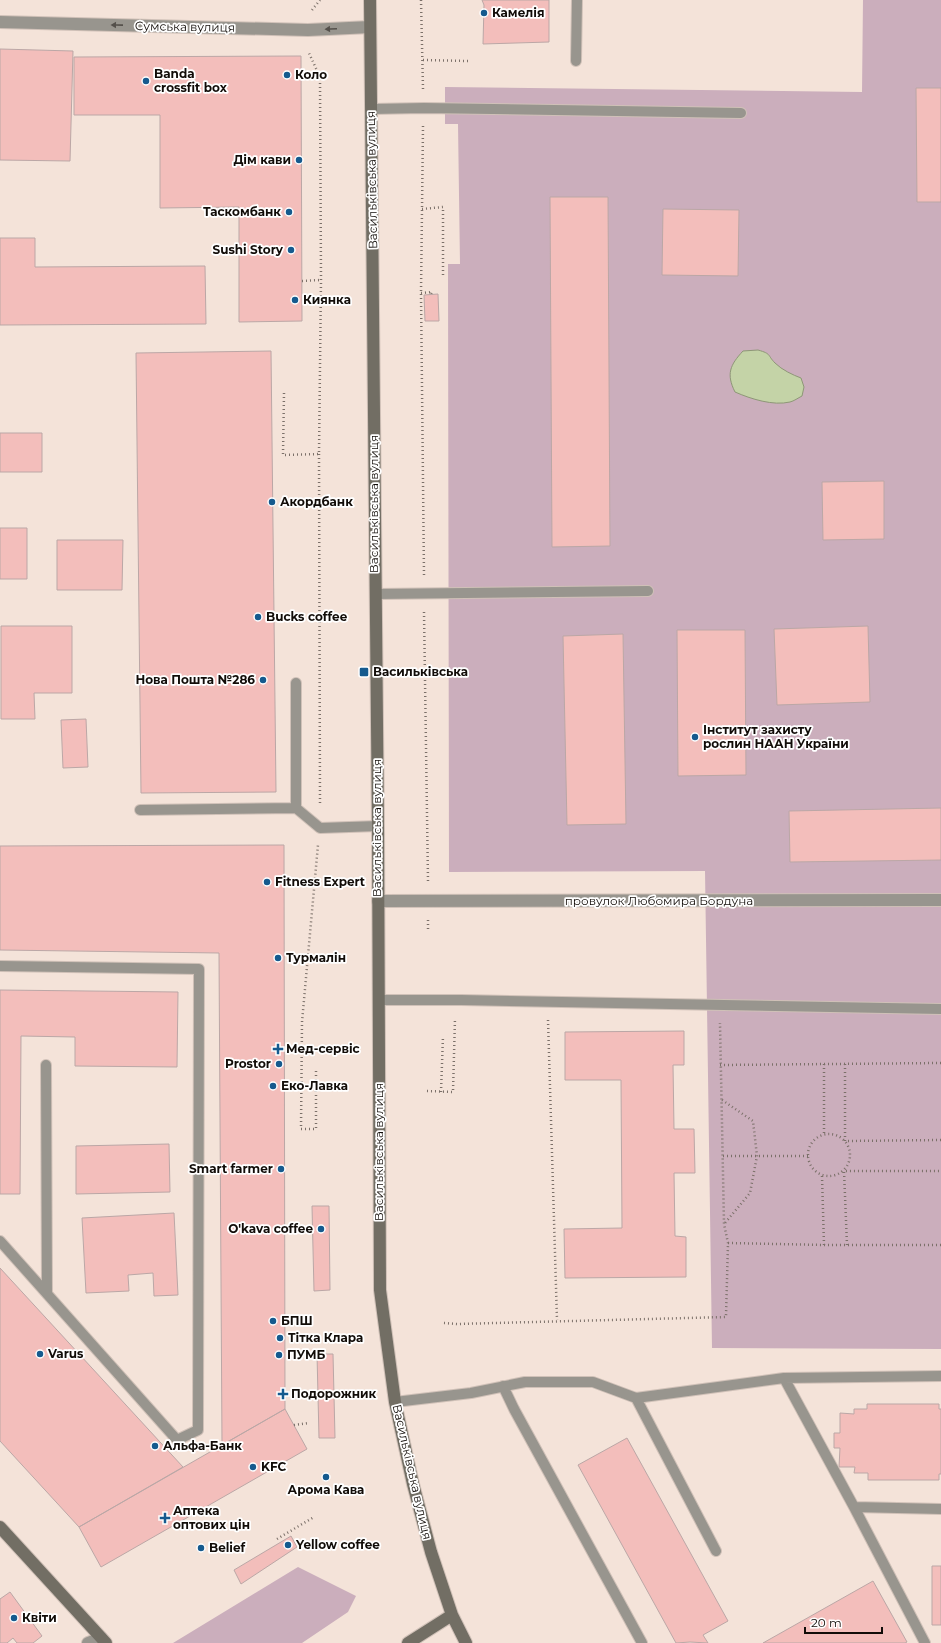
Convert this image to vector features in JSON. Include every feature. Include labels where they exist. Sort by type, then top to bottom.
[{"type":"main road","name":"Васильківська вулиця","points":[[370,0],[378,826],[380,1290],[395,1402],[413,1484],[431,1552],[452,1615],[466,1643]]},
{"type":"main road","points":[[0,1527],[103,1640]]},
{"type":"main road","points":[[408,1643],[452,1615]]},
{"type":"street","name":"Сумська вулиця","points":[[0,22],[308,30],[370,27]]},
{"type":"street","name":"провулок Любомира Бордуна","points":[[378,901],[941,900]]},
{"type":"street","points":[[88,1643],[103,1640]]},
{"type":"lane","points":[[576,61],[577,0]]},
{"type":"lane","points":[[371,109],[424,108],[741,113]]},
{"type":"lane","points":[[375,594],[648,591]]},
{"type":"lane","points":[[296,683],[296,808]]},
{"type":"lane","points":[[140,810],[296,808],[320,828],[378,826]]},
{"type":"lane","points":[[0,966],[199,969],[198,1430],[177,1440],[0,1242]]},
{"type":"lane","points":[[378,1000],[941,1009]]},
{"type":"lane","points":[[46,1064],[47,1294]]},
{"type":"lane","points":[[395,1402],[471,1392],[525,1382],[593,1382],[636,1398],[784,1378],[941,1376]]},
{"type":"lane","points":[[784,1378],[854,1507],[925,1643]]},
{"type":"lane","points":[[503,1386],[514,1409],[642,1643]]},
{"type":"lane","points":[[636,1398],[716,1551]]},
{"type":"lane","points":[[854,1507],[941,1509]]},
{"type":"path","points":[[308,14],[320,0]]},
{"type":"path","points":[[421,0],[424,108],[421,293],[428,887]]},
{"type":"path","points":[[284,392],[283,455],[319,454],[321,280],[320,77],[308,51]]},
{"type":"path","points":[[423,60],[468,62]]},
{"type":"path","points":[[422,209],[443,207],[443,275]]},
{"type":"path","points":[[302,281],[321,280]]},
{"type":"path","points":[[421,293],[432,292],[431,294]]},
{"type":"path","points":[[547,1002],[557,1320]]},
{"type":"path","points":[[444,1323],[457,1324],[557,1320],[726,1317],[728,1243],[724,1224],[720,1005]]},
{"type":"path","points":[[427,1091],[453,1092],[455,1018],[448,1017]]},
{"type":"path","points":[[441,1092],[443,1036]]},
{"type":"path","points":[[720,1065],[941,1063]]},
{"type":"path","points":[[824,1064],[824,1134]]},
{"type":"path","points":[[845,1064],[845,1141]]},
{"type":"path","points":[[316,1071],[316,1129]]},
{"type":"path","points":[[722,1100],[752,1121],[757,1156],[750,1193],[724,1224]]},
{"type":"path","points":[[846,1245],[844,1171],[847,1167],[850,1156],[848,1146],[845,1141],[835,1135],[824,1134],[812,1142],[808,1149],[808,1156],[812,1168],[822,1176],[833,1176],[844,1171],[941,1171]]},
{"type":"path","points":[[845,1141],[941,1140]]},
{"type":"path","points":[[723,1156],[808,1156]]},
{"type":"path","points":[[822,1176],[824,1245]]},
{"type":"path","points":[[728,1243],[824,1245],[941,1244]]},
{"type":"path","points":[[294,1425],[309,1423]]},
{"type":"path","points":[[277,1538],[314,1517]]},
{"type":"shaded area","points":[[863,0],[941,0],[941,1349],[712,1348],[705,871],[449,872],[448,264],[460,264],[458,124],[445,124],[445,87],[862,92]]},
{"type":"shaded area","points":[[758,350],[767,354],[784,370],[801,378],[804,387],[802,396],[790,402],[776,403],[755,399],[735,392],[730,375],[732,365],[743,351]]},
{"type":"shaded area","points":[[298,1567],[356,1596],[348,1612],[302,1643],[173,1643]]},
{"type":"building","points":[[482,0],[549,0],[549,42],[483,44],[484,5]]},
{"type":"building","points":[[0,49],[73,51],[70,161],[0,160]]},
{"type":"building","points":[[301,56],[302,321],[239,322],[239,207],[160,208],[160,115],[74,115],[74,57]]},
{"type":"building","points":[[916,88],[941,88],[941,202],[917,202]]},
{"type":"building","points":[[550,197],[608,197],[610,546],[552,547]]},
{"type":"building","points":[[663,209],[739,210],[738,276],[662,275]]},
{"type":"building","points":[[0,238],[35,238],[35,267],[205,266],[206,324],[0,325]]},
{"type":"building","points":[[438,294],[439,321],[425,321],[424,295]]},
{"type":"building","points":[[271,351],[276,792],[141,793],[136,353]]},
{"type":"building","points":[[0,433],[42,433],[42,472],[0,472]]},
{"type":"building","points":[[884,481],[884,539],[823,540],[822,482]]},
{"type":"building","points":[[0,528],[27,528],[27,579],[0,579]]},
{"type":"building","points":[[57,540],[123,540],[122,590],[57,590]]},
{"type":"building","points":[[1,626],[72,626],[72,693],[34,693],[35,719],[1,719]]},
{"type":"building","points":[[868,626],[870,702],[777,705],[774,629]]},
{"type":"building","points":[[677,630],[745,630],[746,775],[678,776]]},
{"type":"building","points":[[623,634],[626,824],[567,825],[563,636]]},
{"type":"building","points":[[86,719],[88,767],[63,768],[61,720]]},
{"type":"building","points":[[941,808],[941,860],[790,862],[789,811]]},
{"type":"building","points":[[284,845],[285,1409],[222,1445],[219,953],[0,950],[0,846]]},
{"type":"building","points":[[0,990],[178,992],[177,1067],[75,1066],[75,1037],[21,1036],[20,1194],[0,1194]]},
{"type":"building","points":[[684,1031],[684,1065],[673,1065],[674,1129],[694,1129],[695,1173],[674,1173],[675,1236],[686,1237],[686,1277],[565,1278],[564,1229],[622,1228],[621,1080],[565,1080],[565,1032]]},
{"type":"building","points":[[169,1144],[170,1192],[76,1194],[76,1146]]},
{"type":"building","points":[[312,1206],[329,1206],[330,1290],[314,1291]]},
{"type":"building","points":[[174,1213],[178,1295],[154,1296],[153,1273],[128,1275],[129,1291],[86,1293],[82,1218]]},
{"type":"building","name":"Varus","points":[[0,1268],[183,1467],[79,1527],[0,1441]]},
{"type":"building","points":[[317,1354],[333,1354],[335,1438],[319,1438]]},
{"type":"building","points":[[867,1404],[939,1404],[939,1409],[941,1409],[941,1474],[939,1474],[939,1480],[868,1480],[868,1473],[854,1473],[855,1467],[839,1467],[840,1448],[834,1448],[834,1433],[840,1433],[840,1413],[854,1414],[854,1409],[867,1409]]},
{"type":"building","points":[[285,1409],[307,1449],[101,1567],[79,1527]]},
{"type":"building","points":[[627,1438],[728,1621],[703,1635],[708,1643],[676,1643],[578,1465]]},
{"type":"building","points":[[291,1536],[297,1547],[241,1584],[234,1570]]},
{"type":"building","points":[[932,1566],[941,1566],[941,1625],[932,1625]]},
{"type":"building","points":[[873,1581],[907,1642],[763,1643]]},
{"type":"building","name":"Квіти","points":[[10,1592],[42,1636],[33,1643],[17,1643],[13,1638],[7,1643],[0,1643],[0,1599]]},
{"type":"place","name":"Камелія","points":[[484,13]]},
{"type":"place","name":"Коло","points":[[287,75]]},
{"type":"place","name":"Banda crossfit box","points":[[146,81]]},
{"type":"place","name":"Дім кави","points":[[299,160]]},
{"type":"place","name":"Таскомбанк","points":[[289,212]]},
{"type":"place","name":"Sushi Story","points":[[291,250]]},
{"type":"place","name":"Киянка","points":[[295,300]]},
{"type":"place","name":"Акордбанк","points":[[272,502]]},
{"type":"place","name":"Bucks coffee","points":[[258,617]]},
{"type":"place","name":"Васильківська","points":[[364,672]]},
{"type":"place","name":"Нова Пошта №286","points":[[263,680]]},
{"type":"place","name":"Інститут захисту рослин НААН України","points":[[695,737]]},
{"type":"place","name":"Fitness Expert","points":[[267,882]]},
{"type":"place","name":"Турмалін","points":[[278,958]]},
{"type":"place","name":"Мед-сервіс","points":[[278,1049]]},
{"type":"place","name":"Prostor","points":[[279,1064]]},
{"type":"place","name":"Еко-Лавка","points":[[273,1086]]},
{"type":"place","name":"Smart farmer","points":[[281,1169]]},
{"type":"place","name":"O'kava coffee","points":[[321,1229]]},
{"type":"place","name":"БПШ","points":[[273,1321]]},
{"type":"place","name":"Тітка Клара","points":[[280,1338]]},
{"type":"place","name":"Varus","points":[[40,1354]]},
{"type":"place","name":"ПУМБ","points":[[279,1355]]},
{"type":"place","name":"Подорожник","points":[[283,1394]]},
{"type":"place","name":"Альфа-Банк","points":[[155,1446]]},
{"type":"place","name":"KFC","points":[[253,1467]]},
{"type":"place","name":"Арома Кава","points":[[326,1477]]},
{"type":"place","name":"Аптека оптових цін","points":[[165,1518]]},
{"type":"place","name":"Yellow coffee","points":[[288,1545]]},
{"type":"place","name":"Belief","points":[[201,1548]]},
{"type":"place","name":"Квіти","points":[[14,1618]]}]
